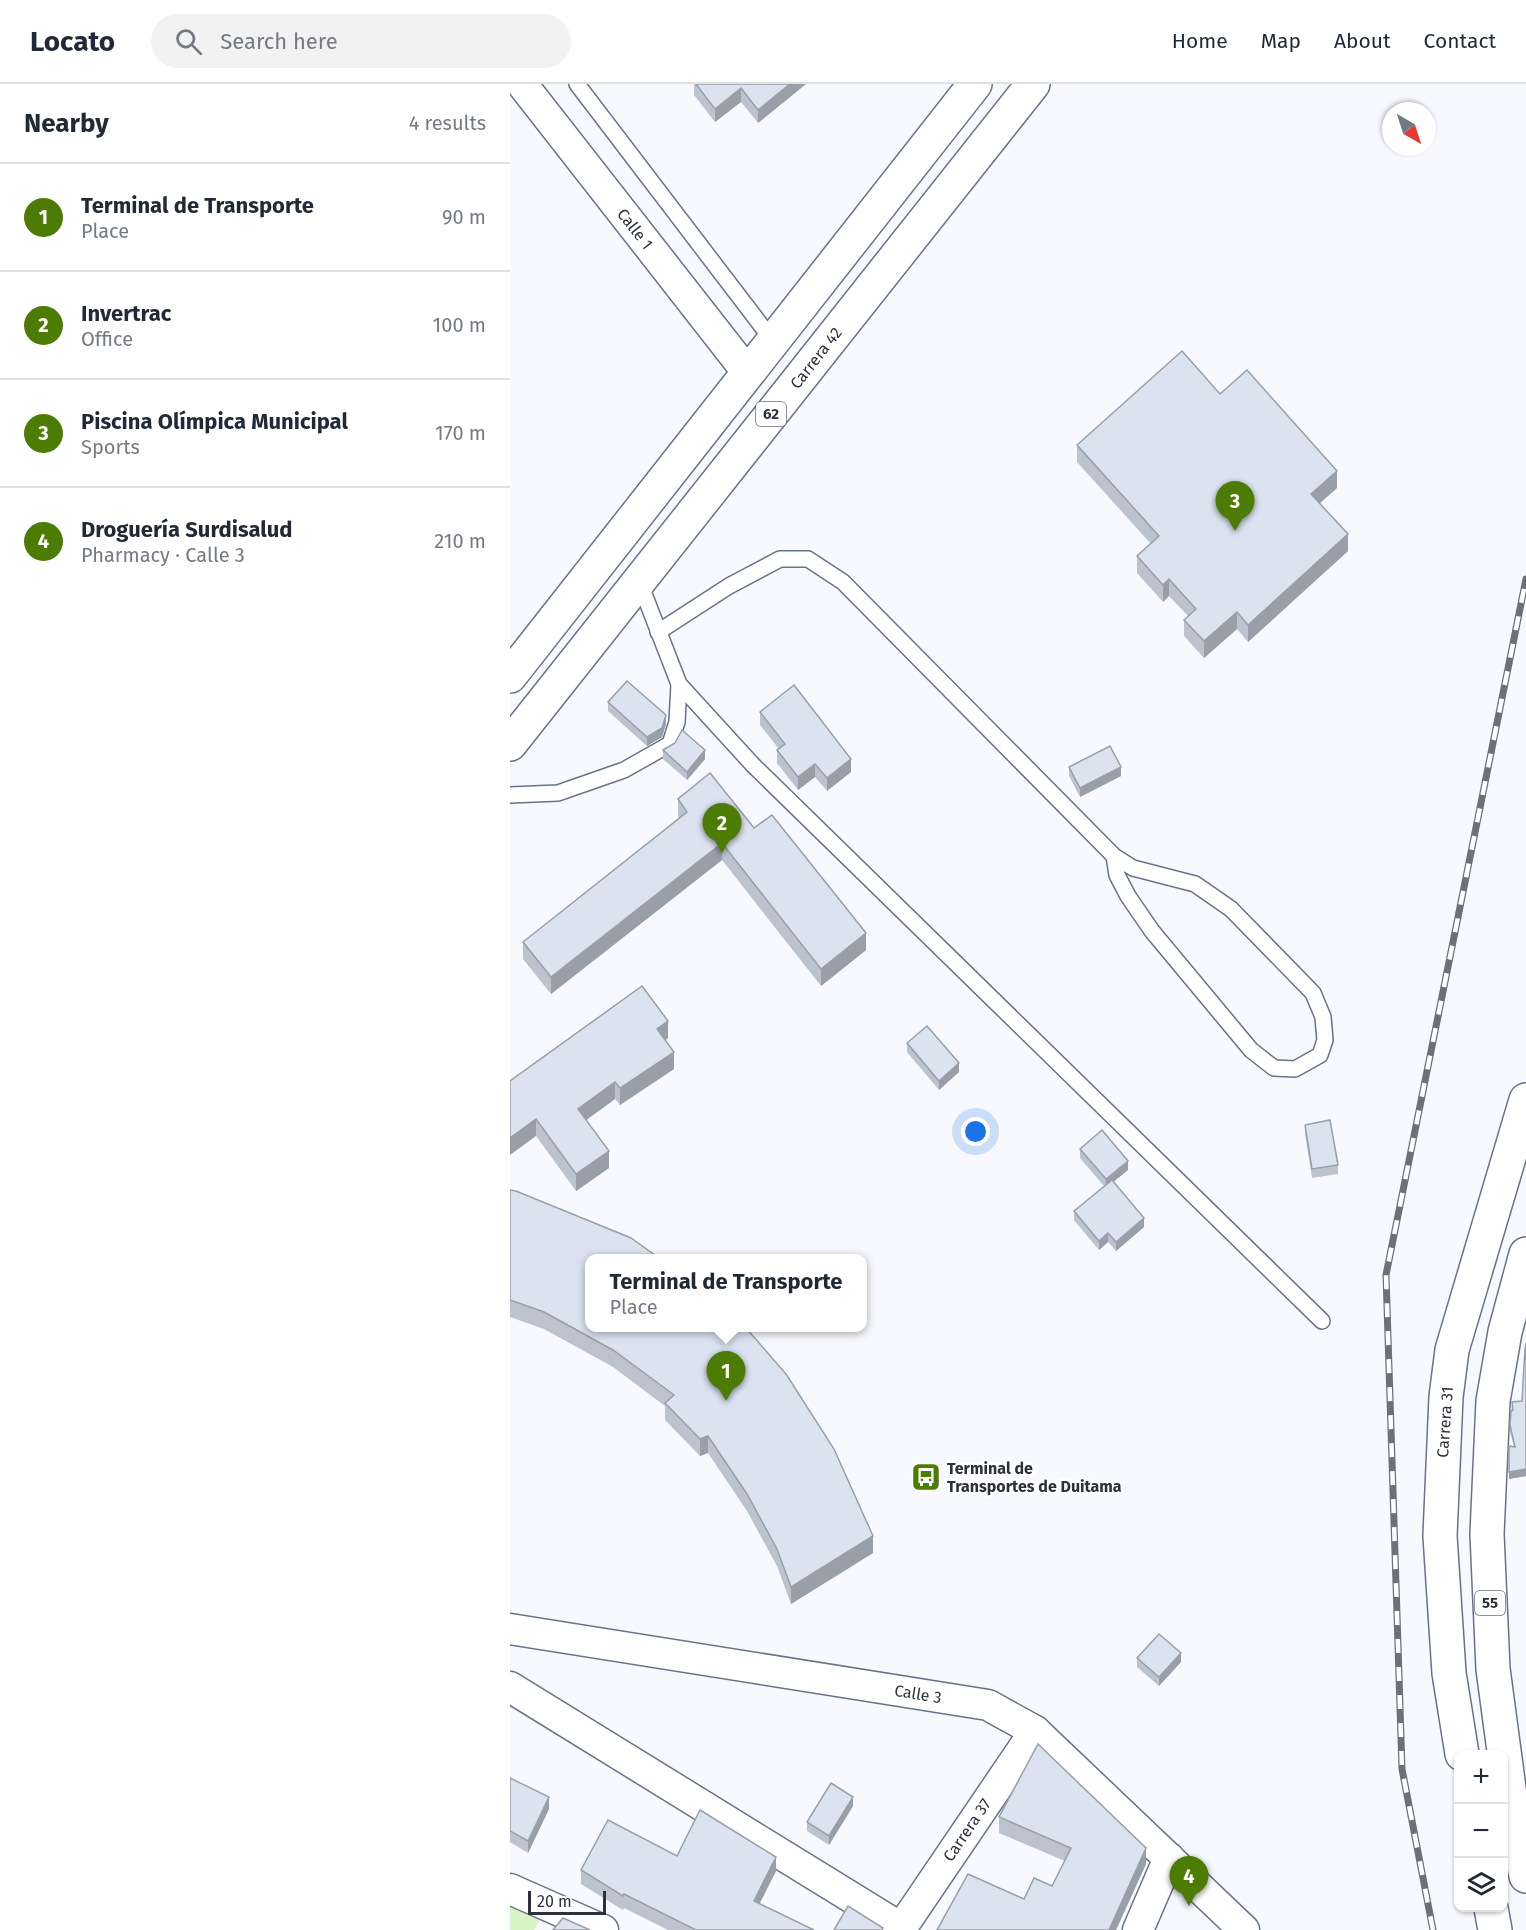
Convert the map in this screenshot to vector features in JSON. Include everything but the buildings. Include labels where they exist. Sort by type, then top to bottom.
[{"type":"highway","name":"62","points":[[510,676],[975,84]]},
{"type":"highway","name":"Carrera 42","points":[[510,744],[1033,84]]},
{"type":"highway","name":"Carrera 31","points":[[1461,1750],[1449,1673],[1440,1536],[1446,1397],[1452,1350],[1526,1100]]},
{"type":"highway","name":"55","points":[[1526,1254],[1505,1332],[1493,1401],[1487,1534],[1493,1669],[1511,1803],[1526,1876]]},
{"type":"highway","points":[[1492,1912],[1495,1930]]},
{"type":"street","name":"Calle 1","points":[[522,84],[748,373]]},
{"type":"street","name":"Calle 3","points":[[510,1629],[988,1705],[1035,1731],[1244,1930]]},
{"type":"street","points":[[510,1687],[900,1929]]},
{"type":"street","name":"Carrera 37","points":[[900,1929],[1035,1731]]},
{"type":"street","points":[[1138,1930],[1169,1858]]},
{"type":"street","points":[[510,1889],[603,1930]]},
{"type":"lane","points":[[577,84],[772,341]]},
{"type":"lane","points":[[658,632],[729,586],[780,559],[808,559],[843,582],[1114,856],[1133,868],[1195,884],[1231,909],[1313,993],[1323,1017],[1325,1040],[1320,1055],[1295,1069],[1274,1068],[1251,1050],[1152,931],[1117,875],[1114,856]]},
{"type":"lane","points":[[639,581],[679,684],[753,765],[1322,1321]]},
{"type":"lane","points":[[510,795],[558,793],[624,770],[670,744],[677,722],[679,684]]},
{"type":"green space","points":[[510,1907],[540,1920],[534,1930],[510,1930]]},
{"type":"railway","points":[[1433,1930],[1402,1769],[1386,1275],[1526,579]]},
{"type":"place","name":"Piscina Olímpica Municipal","points":[[1235,531]]},
{"type":"place","name":"Invertrac","points":[[722,853]]},
{"type":"place","name":"Terminal de Transporte","points":[[726,1401]]},
{"type":"place","name":"Terminal de Transportes de Duitama","points":[[926,1477]]},
{"type":"place","name":"Droguería Surdisalud","points":[[1189,1906]]}]
